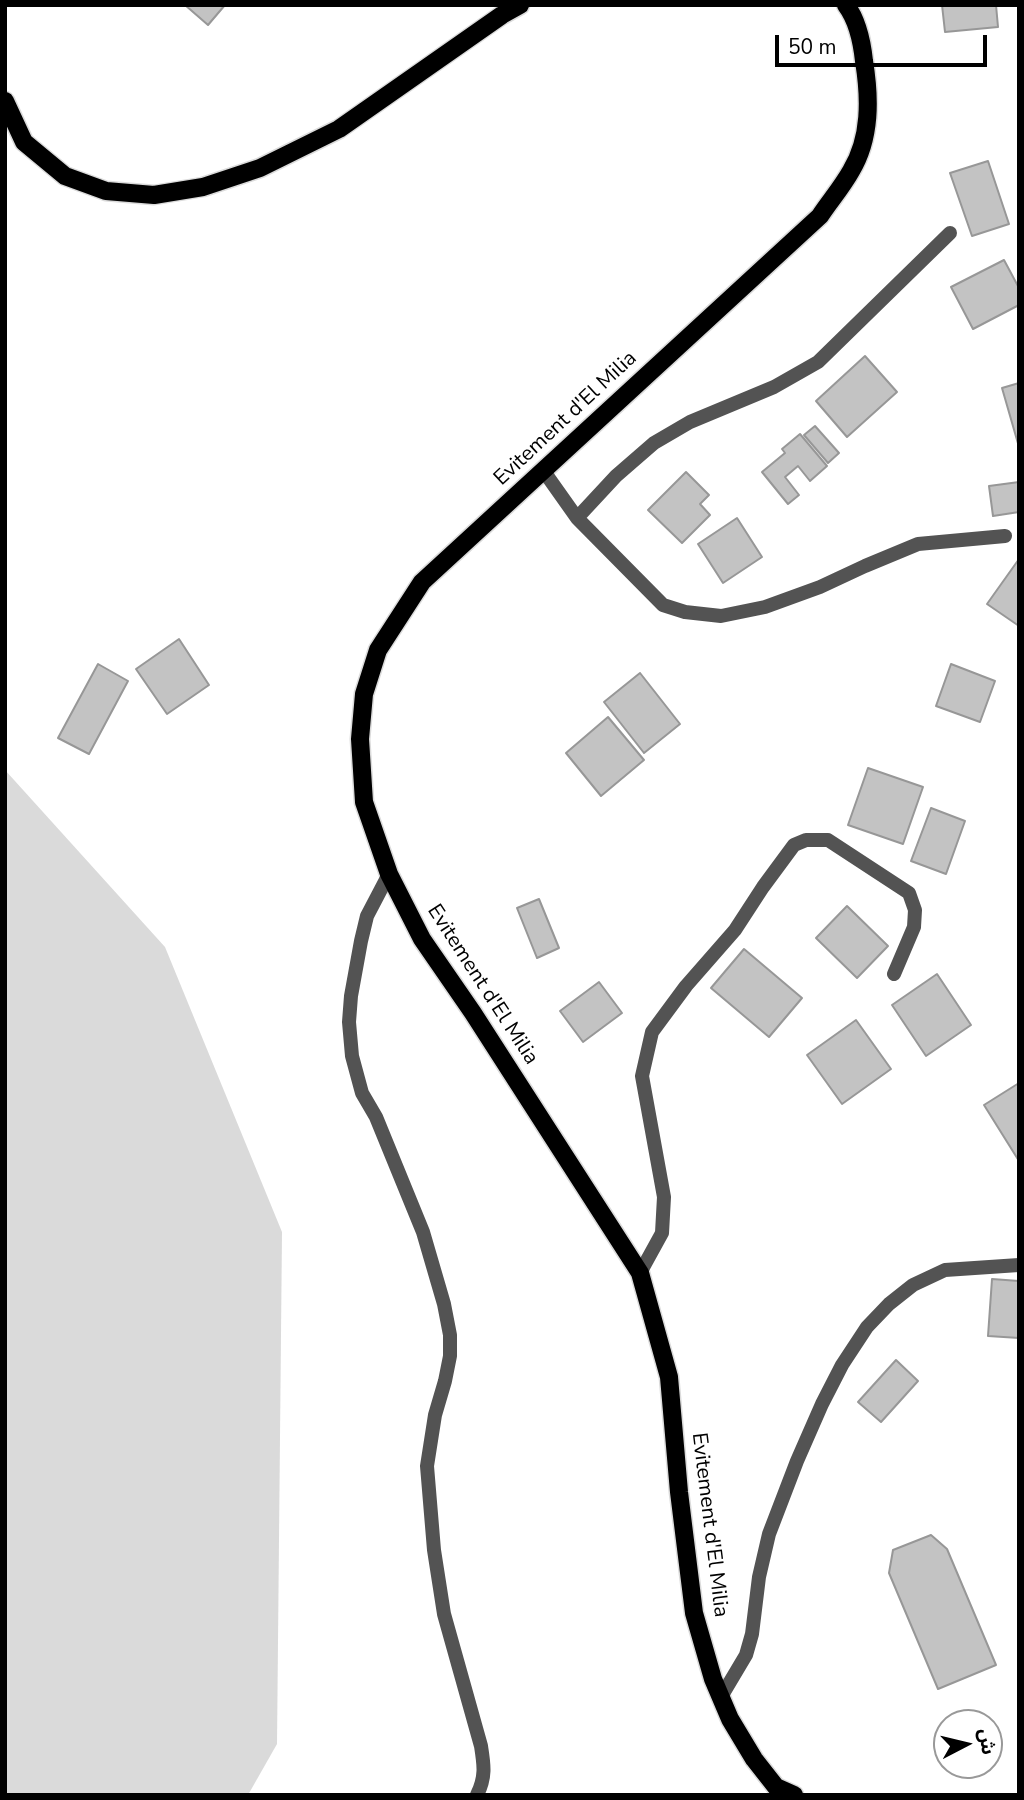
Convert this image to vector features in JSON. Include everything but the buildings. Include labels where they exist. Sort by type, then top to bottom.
[{"type":"main road","points":[[5,101],[24,142],[65,176],[106,191],[154,195],[203,187],[260,168],[339,129],[520,5]]},
{"type":"main road","name":"Evitement d'El Milia","points":[[794,1795],[776,1787],[754,1759],[730,1719],[713,1679],[694,1613],[679,1492],[669,1377],[640,1273],[473,1013],[422,939],[389,873],[364,802],[360,739],[365,694],[378,650],[422,582],[820,216],[852,169],[864,142],[868,118],[868,85],[861,38],[849,6]]},
{"type":"street","points":[[577,518],[616,475],[654,443],[690,422],[774,387],[818,362],[950,233]]},
{"type":"street","points":[[543,470],[577,518],[663,605],[685,612],[721,616],[765,607],[820,587],[918,544],[1005,536]]},
{"type":"street","points":[[640,1273],[662,1233],[664,1197],[642,1076],[652,1032],[686,986],[735,930],[794,845],[806,840],[828,840],[909,893],[915,910],[914,926],[894,974]]},
{"type":"street","points":[[389,873],[367,916],[361,941],[351,996],[349,1022],[352,1056],[362,1093],[376,1117],[424,1232],[450,1335],[450,1356],[435,1415],[427,1466],[434,1550],[444,1615],[484,1765],[483,1783],[477,1795]]},
{"type":"street","points":[[721,1697],[746,1655],[769,1534],[793,1473],[842,1365],[867,1327],[889,1304],[913,1285],[945,1270],[1019,1265]]},
{"type":"shaded area","points":[[5,770],[165,947],[282,1232],[277,1744],[248,1795],[5,1795]]}]
